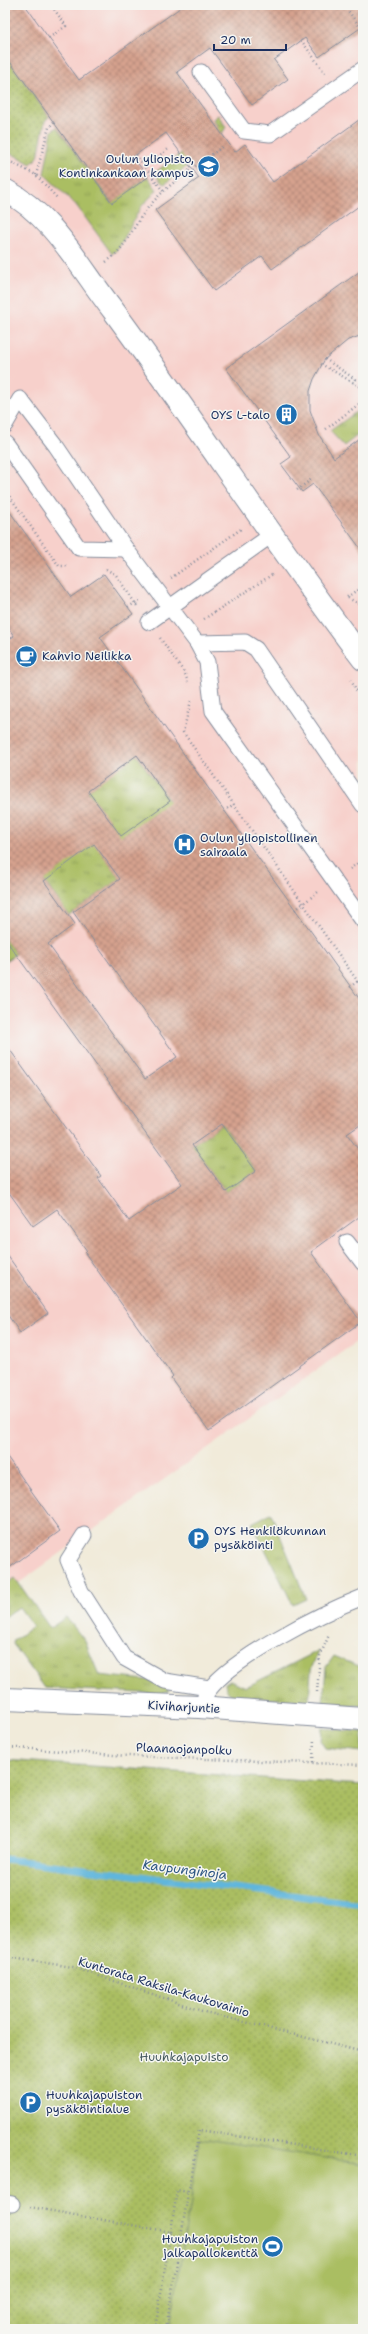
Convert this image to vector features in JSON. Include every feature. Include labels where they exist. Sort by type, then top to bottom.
[{"type":"street","points":[[5,190],[18,197],[51,226],[165,381],[259,516],[363,659]]},
{"type":"street","name":"Kiviharjuntie","points":[[5,1699],[199,1707],[363,1719]]},
{"type":"lane","points":[[201,72],[244,131],[270,134],[363,69]]},
{"type":"lane","points":[[5,425],[20,399],[56,446],[126,549],[197,643],[207,662],[213,712],[363,921]]},
{"type":"lane","points":[[5,443],[79,548],[126,549]]},
{"type":"lane","points":[[149,622],[273,534]]},
{"type":"lane","points":[[197,643],[245,642],[256,649],[363,805]]},
{"type":"lane","points":[[348,1242],[363,1263]]},
{"type":"lane","points":[[84,1535],[68,1560],[81,1591],[124,1658],[165,1681],[209,1688]]},
{"type":"lane","points":[[199,1707],[209,1688],[225,1672],[277,1640],[342,1605],[363,1597]]},
{"type":"path","points":[[49,38],[66,26],[51,5]]},
{"type":"path","points":[[344,5],[360,27]]},
{"type":"path","points":[[302,40],[336,88]]},
{"type":"path","points":[[36,175],[49,127],[54,123]]},
{"type":"path","points":[[106,263],[119,253],[146,210],[163,191],[222,147]]},
{"type":"path","points":[[144,166],[170,148]]},
{"type":"path","points":[[136,154],[163,191]]},
{"type":"path","points":[[325,359],[355,379],[354,383]]},
{"type":"path","points":[[321,364],[363,388]]},
{"type":"path","points":[[326,429],[363,401]]},
{"type":"path","points":[[297,490],[313,478]]},
{"type":"path","points":[[5,490],[59,566],[74,566]]},
{"type":"path","points":[[128,607],[136,604],[259,516]]},
{"type":"path","points":[[101,568],[116,575],[184,672],[190,686]]},
{"type":"path","points":[[165,646],[271,574],[275,574]]},
{"type":"path","points":[[347,597],[363,586]]},
{"type":"path","points":[[350,678],[363,704]]},
{"type":"path","points":[[190,693],[191,701],[183,732],[363,989]]},
{"type":"path","points":[[224,811],[234,804]]},
{"type":"path","points":[[350,987],[358,981]]},
{"type":"path","points":[[313,1762],[320,1656],[342,1605]]},
{"type":"path","name":"Plaanaojanpolku","points":[[5,1747],[128,1756],[363,1765]]},
{"type":"path","name":"Kuntorata Raksila-Kaukovainio","points":[[5,1958],[73,1967],[205,2012],[363,2052]]},
{"type":"path","points":[[166,2329],[187,2200],[187,2192],[190,2186],[199,2130],[363,2156]]},
{"type":"path","points":[[155,2329],[177,2190],[187,2192]]},
{"type":"path","points":[[9,2204],[170,2232]]},
{"type":"shaded area","name":"Oulun yliopistollinen sairaala","points":[[5,5],[363,5],[363,1337],[5,1593]]},
{"type":"green space","points":[[5,55],[49,117],[45,121],[38,157],[31,164],[5,150]]},
{"type":"green space","points":[[218,115],[226,127],[217,142],[165,184],[162,183],[154,173],[218,127],[213,119]]},
{"type":"green space","points":[[57,127],[111,203],[148,177],[157,190],[141,207],[118,249],[112,254],[76,205],[44,174],[52,131]]},
{"type":"green space","points":[[363,407],[363,431],[344,446],[330,431]]},
{"type":"green space","points":[[69,660],[189,829],[100,851],[120,879],[69,915],[5,827],[5,766],[75,827],[101,809],[88,791]]},
{"type":"green space","points":[[5,939],[16,954],[5,961]]},
{"type":"green space","points":[[222,1124],[256,1171],[226,1192],[192,1145]]},
{"type":"green space","points":[[271,1513],[306,1599],[293,1605],[252,1523]]},
{"type":"green space","points":[[15,1578],[50,1628],[66,1617],[85,1641],[99,1675],[165,1682],[169,1687],[168,1692],[160,1694],[45,1688],[13,1644],[14,1640],[33,1626],[19,1607],[5,1617],[5,1585]]},
{"type":"green space","points":[[318,1651],[311,1670],[309,1701],[237,1697],[230,1694],[226,1688],[225,1683],[230,1680],[246,1687]]},
{"type":"green space","points":[[334,1656],[363,1668],[363,1706],[323,1703],[326,1667]]},
{"type":"green space","points":[[322,1728],[363,1732],[363,1752],[325,1748],[321,1742]]},
{"type":"green space","name":"Huuhkajapuisto","points":[[5,1760],[363,1785],[363,2329],[5,2329]]},
{"type":"green space","name":"Huuhkajapuiston jalkapallokenttä","points":[[200,2138],[363,2164],[363,2329],[170,2329]]},
{"type":"building","points":[[5,5],[25,5],[79,80],[184,5],[363,5],[363,26],[319,57],[305,38],[274,60],[288,79],[252,105],[210,48],[177,72],[235,152],[245,144],[273,182],[363,117],[363,203],[272,269],[262,256],[214,291],[155,210],[199,178],[166,133],[133,157],[148,177],[112,203],[5,55]]},
{"type":"building","name":"OYS L-talo","points":[[363,269],[363,335],[348,340],[325,359],[314,379],[310,391],[310,410],[319,435],[334,458],[363,437],[363,552],[313,484],[302,492],[281,464],[291,457],[226,368]]},
{"type":"building","name":"Oulun yliopistollinen sairaala","points":[[5,505],[71,597],[104,574],[133,614],[100,637],[363,1004],[363,1123],[347,1134],[363,1156],[363,1214],[311,1252],[361,1322],[209,1431],[171,1378],[173,1376],[85,1253],[87,1251],[57,1209],[33,1226],[5,1187],[5,1043],[101,1176],[98,1178],[129,1221],[182,1184],[5,939],[5,642],[14,636],[5,623]],"holes":[[[137,755],[170,801],[121,836],[88,791]],[[94,844],[120,879],[73,912],[177,1057],[145,1079],[48,944],[75,924],[44,881]],[[222,1124],[256,1171],[226,1192],[192,1145]]]},
{"type":"building","points":[[5,1252],[48,1313],[20,1333],[5,1311]]},
{"type":"building","points":[[5,1454],[60,1531],[5,1571]]},
{"type":"waterway","name":"Kaupunginoja","points":[[5,1859],[363,1904]]},
{"type":"place","name":"Oulun yliopisto, Kontinkankaan kampus","points":[[209,166]]},
{"type":"place","name":"OYS L-talo","points":[[286,415]]},
{"type":"place","name":"Kahvio Neilikka","points":[[26,656]]},
{"type":"place","name":"Oulun yliopistollinen sairaala","points":[[184,845]]},
{"type":"place","name":"OYS Henkilökunnan pysäköinti","points":[[199,1538]]},
{"type":"place","name":"Huuhkajapuiston pysäköintialue","points":[[31,2102]]},
{"type":"place","name":"Huuhkajapuiston jalkapallokenttä","points":[[273,2246]]}]
